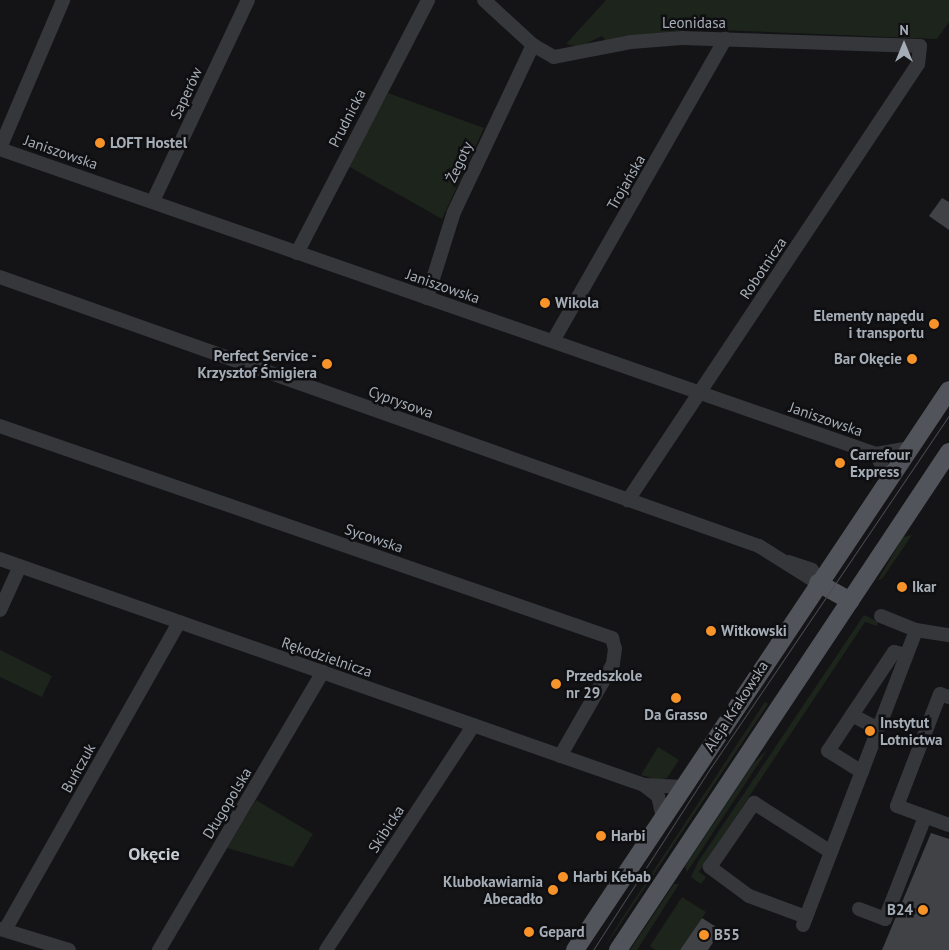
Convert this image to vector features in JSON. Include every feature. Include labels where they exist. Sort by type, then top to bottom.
[{"type":"main road","name":"Aleja Krakowska","points":[[575,950],[818,583],[949,390]]},
{"type":"main road","points":[[618,950],[949,452]]},
{"type":"main road","points":[[818,583],[850,601]]},
{"type":"street","points":[[0,148],[63,0]]},
{"type":"street","name":"Saperów","points":[[153,201],[248,0]]},
{"type":"street","name":"Prudnicka","points":[[298,252],[428,0]]},
{"type":"street","name":"Leonidasa","points":[[484,0],[533,45],[554,57],[647,40],[725,38],[920,46],[921,53]]},
{"type":"street","name":"Trojańska","points":[[553,341],[725,38]]},
{"type":"street","name":"Żegoty","points":[[427,298],[454,212],[533,45]]},
{"type":"street","name":"Robotnicza","points":[[628,500],[698,392],[821,212],[918,64],[921,53]]},
{"type":"street","name":"Janiszowska","points":[[0,148],[876,454],[911,448]]},
{"type":"street","name":"Cyprysowa","points":[[0,277],[759,546],[788,562],[799,574],[818,583]]},
{"type":"street","name":"Sycowska","points":[[0,426],[612,638],[616,649],[613,664],[560,756]]},
{"type":"street","name":"Janiszowska","points":[[876,454],[889,480]]},
{"type":"street","name":"Rękodzielnicza","points":[[0,559],[644,785],[683,787]]},
{"type":"street","points":[[0,610],[20,566]]},
{"type":"street","points":[[881,616],[916,630],[949,634]]},
{"type":"street","name":"Buńczuk","points":[[2,930],[179,622]]},
{"type":"street","points":[[831,852],[754,803],[710,867],[750,896],[805,921],[916,630]]},
{"type":"street","points":[[862,772],[828,751],[894,652],[906,655]]},
{"type":"street","name":"Długopolska","points":[[159,950],[323,672]]},
{"type":"street","points":[[949,697],[940,694],[897,806],[949,825]]},
{"type":"street","points":[[852,715],[878,729]]},
{"type":"street","name":"Skibicka","points":[[326,950],[474,725]]},
{"type":"street","name":"Rękodzielnicza","points":[[644,785],[658,796],[663,817]]},
{"type":"street","points":[[858,909],[885,919],[925,817]]},
{"type":"street","points":[[2,930],[69,950]]},
{"type":"shaded area","points":[[606,0],[949,0],[949,22],[937,39],[696,29],[606,41],[602,36],[579,47],[566,44]]},
{"type":"shaded area","points":[[388,93],[484,128],[442,219],[348,166]]},
{"type":"shaded area","points":[[912,535],[882,579],[878,580],[903,537]]},
{"type":"shaded area","points":[[864,615],[878,622],[877,626],[865,622],[699,872],[706,877],[701,884],[691,877],[698,862]]},
{"type":"shaded area","points":[[0,650],[52,676],[42,697],[0,677]]},
{"type":"shaded area","points":[[765,702],[768,704],[603,950],[619,923]]},
{"type":"shaded area","points":[[658,747],[679,760],[667,778],[658,780],[641,775]]},
{"type":"shaded area","points":[[768,749],[687,872],[685,866],[753,764]]},
{"type":"shaded area","points":[[256,800],[313,834],[293,867],[227,848]]},
{"type":"shaded area","points":[[674,884],[679,884],[637,950],[630,950]]},
{"type":"shaded area","points":[[682,897],[706,912],[680,950],[655,950],[650,946]]},
{"type":"building","points":[[942,198],[949,202],[949,230],[929,216]]},
{"type":"building","name":"B24","points":[[931,833],[949,839],[949,950],[882,950]]},
{"type":"building","name":"B55","points":[[702,918],[721,930],[708,950],[680,950]]},
{"type":"tram line","points":[[593,950],[711,767],[949,416]]},
{"type":"place","name":"LOFT Hostel","points":[[100,143]]},
{"type":"place","name":"Wikola","points":[[545,303]]},
{"type":"place","name":"Elementy napędu i transportu","points":[[934,324]]},
{"type":"place","name":"Bar Okęcie","points":[[912,359]]},
{"type":"place","name":"Perfect Service - Krzysztof Śmigiera","points":[[327,364]]},
{"type":"place","name":"Carrefour Express","points":[[840,463]]},
{"type":"place","name":"Ikar","points":[[902,587]]},
{"type":"place","name":"Witkowski","points":[[711,631]]},
{"type":"place","name":"Przedszkole nr 29","points":[[556,684]]},
{"type":"place","name":"Da Grasso","points":[[676,698]]},
{"type":"place","name":"Instytut Lotnictwa","points":[[870,731]]},
{"type":"place","name":"Harbi","points":[[601,836]]},
{"type":"place","name":"Harbi Kebab","points":[[563,877]]},
{"type":"place","name":"Klubokawiarnia Abecadło","points":[[553,890]]},
{"type":"place","name":"B24","points":[[923,910]]},
{"type":"place","name":"Gepard","points":[[529,932]]},
{"type":"place","name":"B55","points":[[704,935]]},
{"type":"district","name":"Okęcie","points":[[154,854]]}]
